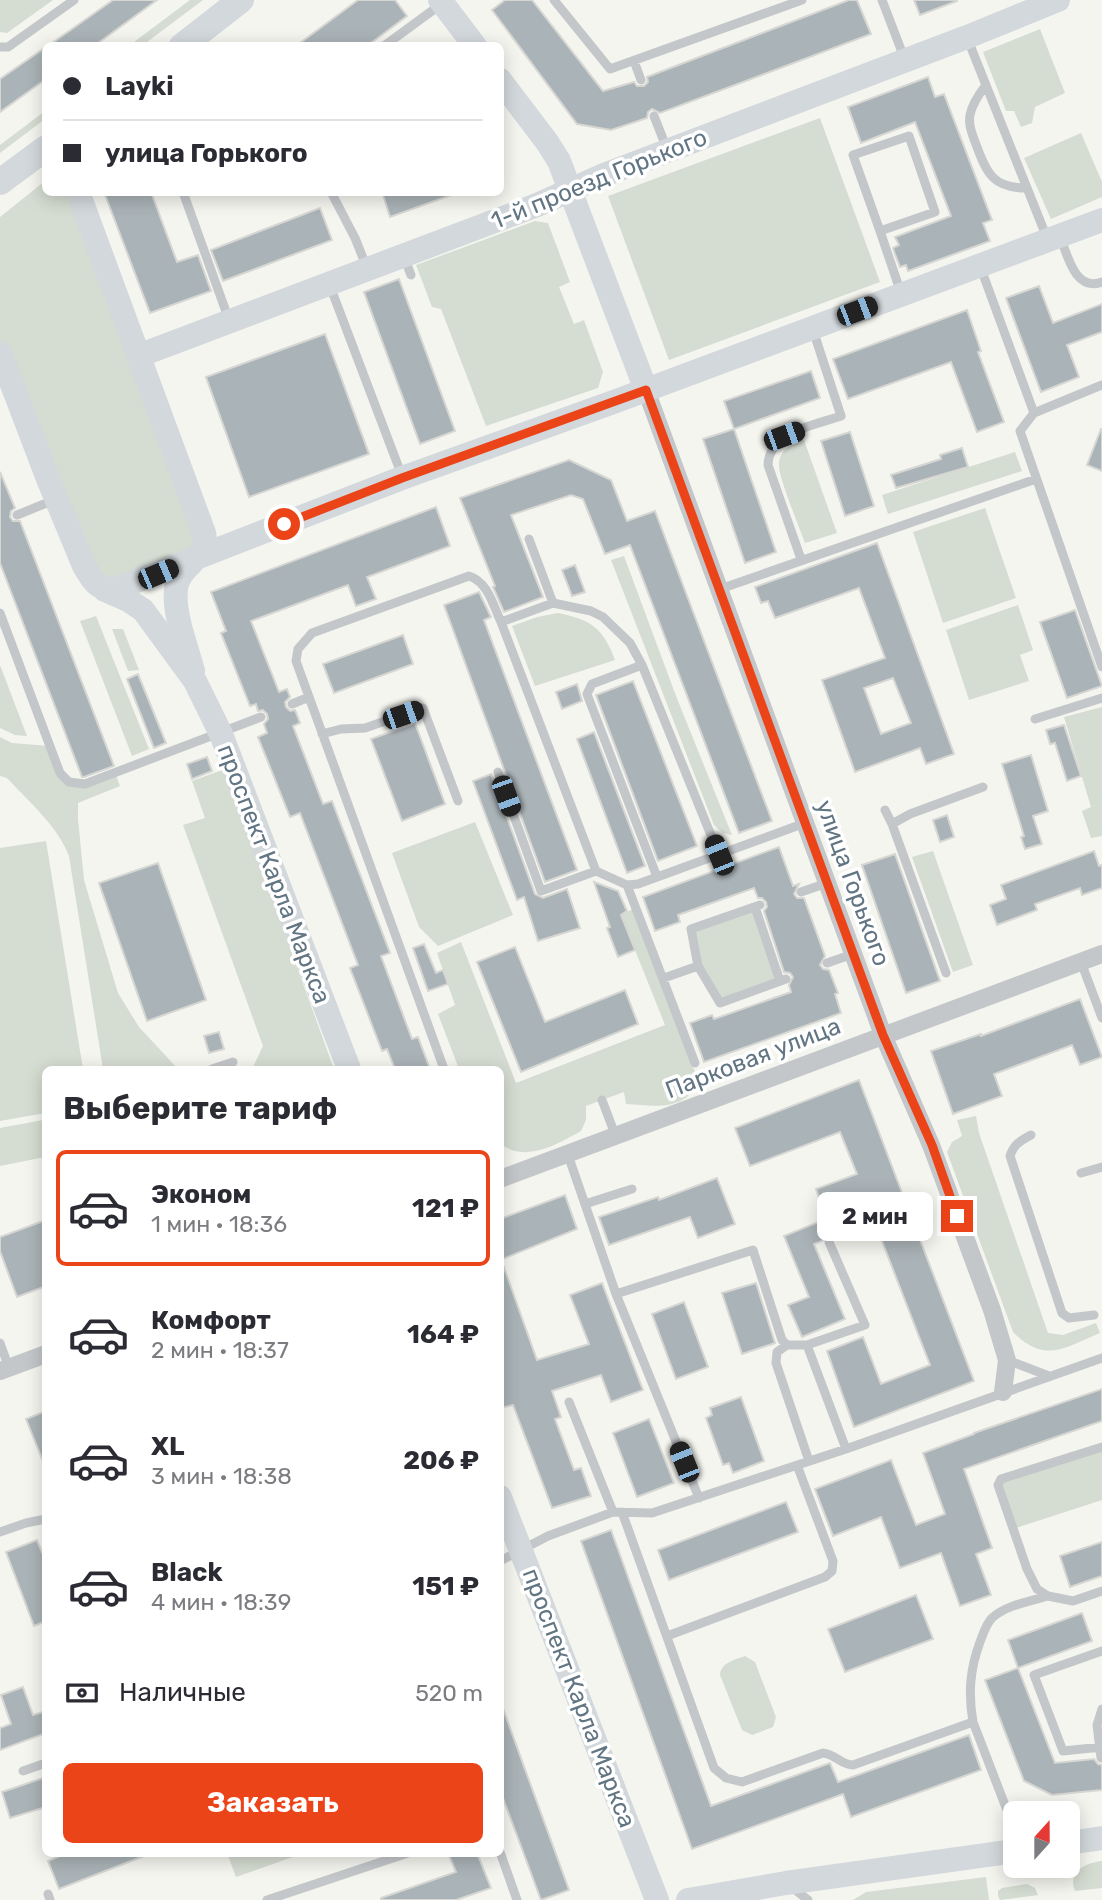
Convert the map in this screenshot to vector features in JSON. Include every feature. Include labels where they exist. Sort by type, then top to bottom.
[{"type":"main road","points":[[187,42],[241,0]]},
{"type":"main road","points":[[0,182],[42,151]]},
{"type":"street","name":"1-й проезд Горького","points":[[138,356],[367,269],[407,265],[571,190],[1058,0]]},
{"type":"street","points":[[443,1],[472,42]]},
{"type":"street","points":[[504,85],[554,151],[646,390]]},
{"type":"street","points":[[79,196],[204,533],[205,544],[198,557]]},
{"type":"street","points":[[105,590],[137,582],[402,478],[1102,220]]},
{"type":"street","name":"проспект Карла Маркса","points":[[0,353],[56,500],[91,579],[105,590],[137,604],[143,610],[195,681],[221,734],[348,1066]]},
{"type":"street","name":"улица Горького","points":[[646,390],[883,1035],[932,1145],[992,1310],[1007,1360],[1003,1392]]},
{"type":"street","name":"проспект Карла Маркса","points":[[195,681],[177,608],[176,590],[181,573],[198,557]]},
{"type":"street","name":"Парковая улица","points":[[504,1178],[1102,954]]},
{"type":"street","points":[[4,1369],[42,1355]]},
{"type":"street","name":"проспект Карла Маркса","points":[[504,1518],[511,1555],[657,1900]]},
{"type":"street","points":[[1080,1841],[1102,1838]]},
{"type":"street","points":[[688,1900],[786,1883],[1003,1853]]},
{"type":"lane","points":[[0,47],[8,47],[74,0]]},
{"type":"lane","points":[[554,0],[610,69],[802,0]]},
{"type":"lane","points":[[882,0],[905,60]]},
{"type":"lane","points":[[389,42],[443,1]]},
{"type":"lane","points":[[967,37],[1026,188],[1080,280],[1088,284],[1102,282]]},
{"type":"lane","points":[[634,61],[641,79]]},
{"type":"lane","points":[[986,86],[972,110],[970,123],[986,171],[999,182],[1026,188]]},
{"type":"lane","points":[[654,116],[668,151]]},
{"type":"lane","points":[[880,231],[935,212],[909,135],[853,155],[902,294]]},
{"type":"lane","points":[[184,196],[230,321]]},
{"type":"lane","points":[[333,196],[355,237],[367,269]]},
{"type":"lane","points":[[980,265],[1034,413]]},
{"type":"lane","points":[[329,284],[402,478]]},
{"type":"lane","points":[[800,559],[768,465],[768,457],[774,445],[784,436],[841,416],[813,328]]},
{"type":"lane","points":[[1102,385],[1034,413],[1020,431],[1102,667]]},
{"type":"lane","points":[[720,589],[1036,479]]},
{"type":"lane","points":[[17,514],[56,500]]},
{"type":"lane","points":[[529,539],[553,603]]},
{"type":"lane","points":[[443,1066],[296,661],[298,649],[304,641],[322,628],[469,576],[478,579],[486,589],[501,622],[596,870],[627,885],[638,884],[805,823]]},
{"type":"lane","points":[[501,622],[553,603],[573,606],[603,617],[630,643],[642,665],[719,855]]},
{"type":"lane","points":[[0,613],[60,773],[69,782],[85,784],[261,717]]},
{"type":"lane","points":[[642,665],[592,684],[587,694],[657,877]]},
{"type":"lane","points":[[292,704],[309,697]]},
{"type":"lane","points":[[1035,719],[1102,698]]},
{"type":"lane","points":[[322,734],[341,729],[365,728],[423,708],[458,801]]},
{"type":"lane","points":[[498,772],[541,891],[596,870]]},
{"type":"lane","points":[[892,824],[910,814],[983,787]]},
{"type":"lane","points":[[885,810],[946,972]]},
{"type":"lane","points":[[802,892],[827,883]]},
{"type":"lane","points":[[627,885],[695,1063]]},
{"type":"lane","points":[[757,906],[783,980],[720,1003],[698,966],[691,929],[757,906]]},
{"type":"lane","points":[[827,963],[853,954]]},
{"type":"lane","points":[[1081,962],[1102,1018]]},
{"type":"lane","points":[[664,978],[698,966]]},
{"type":"lane","points":[[221,1066],[233,1062]]},
{"type":"lane","points":[[602,1100],[616,1137]]},
{"type":"lane","points":[[1031,1135],[1018,1142],[1010,1156],[1062,1313],[1069,1318],[1094,1315]]},
{"type":"lane","points":[[568,1154],[616,1294],[699,1498]]},
{"type":"lane","points":[[1081,1173],[1102,1167]]},
{"type":"lane","points":[[585,1204],[632,1189]]},
{"type":"lane","points":[[809,1461],[776,1363],[777,1352],[787,1345],[807,1345],[865,1325],[829,1242]]},
{"type":"lane","points":[[616,1294],[753,1250],[782,1340],[787,1345]]},
{"type":"lane","points":[[0,1343],[4,1369]]},
{"type":"lane","points":[[807,1345],[846,1449]]},
{"type":"lane","points":[[511,1555],[548,1536],[618,1512],[652,1513],[846,1449],[1102,1358]]},
{"type":"lane","points":[[1007,1360],[1049,1376]]},
{"type":"lane","points":[[569,1402],[618,1512],[667,1636],[714,1768],[733,1780],[742,1782],[823,1753],[831,1754],[843,1764],[853,1765],[973,1722]]},
{"type":"lane","points":[[1102,1447],[1001,1479],[998,1485],[1027,1569],[1037,1589],[1048,1596],[1073,1601],[1102,1591]]},
{"type":"lane","points":[[667,1636],[825,1577],[832,1571],[833,1562],[797,1465]]},
{"type":"lane","points":[[0,1532],[42,1520]]},
{"type":"lane","points":[[1003,1801],[973,1722],[970,1703],[971,1671],[984,1632],[992,1618],[1006,1610],[1048,1596]]},
{"type":"lane","points":[[1101,1747],[1063,1751],[1034,1675],[1102,1651]]},
{"type":"lane","points":[[1101,1758],[1097,1725],[1102,1709]]},
{"type":"lane","points":[[23,1771],[42,1764]]},
{"type":"lane","points":[[268,1900],[396,1857]]},
{"type":"lane","points":[[502,1857],[517,1900]]},
{"type":"lane","points":[[786,1883],[808,1900]]},
{"type":"shaded area","points":[[0,0],[53,0],[7,33],[0,32]]},
{"type":"shaded area","points":[[190,0],[203,0],[147,42],[134,42]]},
{"type":"shaded area","points":[[1040,29],[1065,93],[1035,107],[1032,123],[1021,127],[1014,111],[1006,111],[983,52]]},
{"type":"shaded area","points":[[42,113],[42,121],[0,153],[0,145]]},
{"type":"shaded area","points":[[820,118],[880,282],[669,360],[608,196]]},
{"type":"shaded area","points":[[1081,133],[1102,182],[1102,197],[1051,219],[1024,158]]},
{"type":"shaded area","points":[[42,183],[42,196],[79,196],[205,544],[105,590],[0,353],[0,217]]},
{"type":"shaded area","points":[[535,221],[548,223],[570,282],[559,287],[574,324],[584,320],[603,372],[598,388],[486,426],[441,309],[432,307],[416,265]]},
{"type":"shaded area","points":[[804,440],[837,533],[805,543],[785,491],[779,465],[781,455],[787,448]]},
{"type":"shaded area","points":[[1015,452],[1022,471],[888,514],[882,495]]},
{"type":"shaded area","points":[[985,508],[1016,598],[943,623],[913,532]]},
{"type":"shaded area","points":[[624,556],[732,835],[723,833],[714,825],[611,560]]},
{"type":"shaded area","points":[[1018,605],[1033,650],[1020,655],[1029,681],[969,700],[946,630]]},
{"type":"shaded area","points":[[558,613],[580,619],[595,627],[606,640],[615,660],[535,686],[512,626]]},
{"type":"shaded area","points":[[96,616],[149,749],[132,756],[80,621]]},
{"type":"shaded area","points":[[112,629],[123,629],[139,670],[128,671]]},
{"type":"shaded area","points":[[0,665],[27,736],[15,735],[0,728]]},
{"type":"shaded area","points":[[1102,707],[1102,836],[1091,838],[1082,811],[1091,807],[1064,717]]},
{"type":"shaded area","points":[[0,737],[12,743],[50,746],[69,782],[85,784],[115,773],[120,786],[78,803],[84,880],[118,993],[139,1027],[175,1066],[103,1066],[69,856],[42,814],[7,778],[0,776]]},
{"type":"shaded area","points":[[225,769],[333,1066],[253,1066],[263,1046],[183,825],[205,818],[192,781]]},
{"type":"shaded area","points":[[475,822],[513,915],[438,946],[419,927],[392,853]]},
{"type":"shaded area","points":[[46,841],[83,1066],[42,1066],[42,1114],[0,1121],[0,848]]},
{"type":"shaded area","points":[[933,851],[973,965],[953,972],[912,857]]},
{"type":"shaded area","points":[[637,907],[695,1063],[693,1067],[698,1079],[693,1090],[678,1102],[659,1106],[626,1104],[624,1092],[586,1106],[586,1120],[581,1131],[552,1146],[530,1152],[509,1149],[504,1146],[504,1066],[458,1066],[438,1014],[455,1005],[437,953],[461,942],[516,1083],[665,1025],[621,915]]},
{"type":"shaded area","points":[[755,907],[780,981],[720,1003],[698,966],[691,929]]},
{"type":"shaded area","points":[[976,1116],[979,1133],[1048,1333],[1063,1335],[1096,1323],[1100,1333],[1065,1348],[1045,1350],[1024,1342],[1013,1332],[947,1152],[952,1142],[962,1136],[957,1120]]},
{"type":"shaded area","points":[[42,1120],[42,1158],[0,1166],[0,1128]]},
{"type":"shaded area","points":[[1102,1447],[1102,1500],[1013,1529],[998,1485],[1001,1479]]},
{"type":"shaded area","points":[[745,1656],[755,1662],[776,1717],[773,1727],[752,1735],[742,1730],[720,1675],[726,1664]]},
{"type":"shaded area","points":[[228,1857],[293,1857],[236,1877]]},
{"type":"shaded area","points":[[1102,1861],[1102,1888],[1075,1891],[1074,1878],[1080,1878],[1080,1868]]},
{"type":"shaded area","points":[[986,1877],[989,1900],[853,1900],[866,1892]]},
{"type":"shaded area","points":[[1027,1884],[1035,1888],[1038,1895],[1000,1900],[998,1896],[998,1891],[1002,1888]]},
{"type":"building","points":[[113,0],[157,0],[99,42],[54,42]]},
{"type":"building","points":[[358,0],[395,0],[407,16],[372,42],[301,42]]},
{"type":"building","points":[[505,0],[532,0],[603,91],[634,82],[637,86],[644,86],[648,82],[647,77],[849,0],[857,0],[871,34],[660,113],[652,109],[647,118],[611,130],[577,124],[492,10]]},
{"type":"building","points":[[914,0],[957,0],[957,1],[920,15]]},
{"type":"building","points":[[42,50],[42,82],[0,112],[0,79]]},
{"type":"building","points":[[928,77],[935,97],[944,94],[992,220],[983,223],[990,241],[908,271],[906,265],[900,267],[895,254],[893,248],[899,245],[895,237],[951,216],[915,122],[861,143],[848,107]]},
{"type":"building","points":[[106,196],[152,196],[177,262],[198,255],[211,291],[150,313]]},
{"type":"building","points":[[383,196],[448,196],[390,217]]},
{"type":"building","points":[[320,208],[332,240],[223,281],[211,250]]},
{"type":"building","points":[[399,279],[455,431],[420,444],[364,292]]},
{"type":"building","points":[[1039,286],[1053,323],[1102,304],[1102,332],[1067,345],[1079,377],[1041,392],[1006,298]]},
{"type":"building","points":[[967,310],[981,351],[978,352],[1004,422],[977,432],[951,362],[848,399],[833,359]]},
{"type":"building","points":[[325,334],[369,454],[249,497],[206,377]]},
{"type":"building","points":[[811,371],[820,398],[734,429],[724,401]]},
{"type":"building","points":[[734,429],[776,552],[745,563],[703,439]]},
{"type":"building","points":[[1102,429],[1102,471],[1087,465]]},
{"type":"building","points":[[850,432],[874,506],[845,516],[821,441]]},
{"type":"building","points":[[962,448],[968,467],[896,488],[891,475],[941,459],[940,455]]},
{"type":"building","points":[[569,460],[611,480],[627,521],[655,511],[772,821],[739,833],[630,545],[605,554],[583,499],[571,495],[511,515],[543,597],[504,612],[460,498]]},
{"type":"building","points":[[0,472],[15,508],[10,517],[13,521],[20,521],[114,766],[84,777],[0,563]]},
{"type":"building","points":[[436,507],[450,546],[367,577],[376,599],[356,606],[348,585],[251,621],[279,692],[287,689],[290,697],[285,702],[286,707],[290,711],[295,710],[300,723],[293,726],[323,804],[332,801],[390,953],[381,956],[412,1039],[418,1037],[429,1066],[394,1066],[387,1049],[382,1051],[350,968],[358,965],[300,813],[290,817],[258,737],[267,733],[264,724],[268,719],[267,714],[263,710],[258,711],[256,704],[250,706],[221,633],[226,631],[211,592]]},
{"type":"building","points":[[877,543],[954,754],[926,764],[920,748],[855,772],[822,680],[885,658],[859,588],[775,618],[768,601],[761,603],[755,587]],"holes":[[[893,678],[911,723],[881,734],[864,688]]]},
{"type":"building","points":[[575,565],[585,592],[572,596],[562,570]]},
{"type":"building","points":[[479,592],[491,617],[484,620],[577,870],[545,882],[444,605]]},
{"type":"building","points":[[1075,610],[1102,686],[1067,698],[1040,622]]},
{"type":"building","points":[[403,635],[413,664],[334,693],[323,664]]},
{"type":"building","points":[[138,674],[166,743],[154,748],[127,679]]},
{"type":"building","points":[[633,681],[697,846],[658,861],[596,695]]},
{"type":"building","points":[[577,684],[582,701],[562,709],[556,692]]},
{"type":"building","points":[[415,723],[445,804],[402,821],[371,739]]},
{"type":"building","points":[[1064,725],[1081,776],[1067,781],[1055,743],[1050,744],[1046,730]]},
{"type":"building","points":[[594,732],[645,866],[627,873],[577,739]]},
{"type":"building","points":[[1031,755],[1048,811],[1033,816],[1042,844],[1025,849],[1021,837],[1024,836],[1002,764]]},
{"type":"building","points":[[207,757],[212,771],[192,779],[187,764]]},
{"type":"building","points":[[491,774],[535,894],[543,898],[567,889],[580,928],[538,941],[524,897],[517,900],[473,781]]},
{"type":"building","points":[[947,815],[954,837],[940,842],[933,820]]},
{"type":"building","points":[[779,847],[793,886],[799,884],[794,894],[797,898],[804,898],[825,956],[820,965],[829,970],[838,993],[835,994],[841,1013],[704,1062],[690,1023],[712,1015],[714,1019],[791,992],[789,985],[793,977],[784,972],[764,911],[766,902],[758,898],[754,888],[678,915],[680,922],[655,931],[643,897]]},
{"type":"building","points":[[1094,851],[1099,866],[1102,865],[1102,888],[1082,895],[1080,888],[1035,904],[1037,910],[997,925],[990,905],[1006,899],[1001,885]]},
{"type":"building","points":[[895,854],[940,981],[906,993],[862,865]]},
{"type":"building","points":[[158,863],[206,1000],[147,1021],[99,883]]},
{"type":"building","points":[[594,882],[618,891],[627,911],[621,915],[635,950],[618,957]]},
{"type":"building","points":[[424,944],[436,973],[443,970],[448,984],[428,991],[413,948]]},
{"type":"building","points":[[515,947],[545,1022],[625,990],[638,1024],[521,1072],[477,962]]},
{"type":"building","points":[[1080,999],[1102,1057],[1080,1065],[1072,1045],[994,1074],[1002,1096],[953,1114],[931,1051],[981,1036]]},
{"type":"building","points":[[219,1032],[224,1049],[209,1053],[204,1036]]},
{"type":"building","points":[[859,1080],[974,1381],[854,1427],[827,1351],[863,1337],[881,1384],[930,1365],[875,1223],[834,1237],[827,1235],[814,1244],[845,1319],[802,1337],[788,1305],[809,1297],[784,1236],[826,1219],[816,1189],[857,1174],[840,1132],[750,1166],[735,1128]]},
{"type":"building","points":[[717,1178],[735,1224],[698,1238],[690,1217],[609,1245],[599,1217],[658,1197],[659,1200]]},
{"type":"building","points":[[565,1195],[577,1229],[504,1258],[504,1218]]},
{"type":"building","points":[[42,1221],[42,1288],[17,1297],[0,1251],[0,1237]]},
{"type":"building","points":[[504,1268],[537,1360],[589,1344],[570,1295],[602,1283],[643,1390],[611,1402],[601,1375],[552,1391],[561,1417],[555,1419],[574,1470],[581,1468],[591,1496],[552,1508],[513,1405],[504,1407]]},
{"type":"building","points":[[756,1283],[775,1343],[742,1354],[722,1293]]},
{"type":"building","points":[[684,1302],[708,1367],[676,1379],[652,1314]]},
{"type":"building","points":[[1102,1389],[1102,1421],[964,1469],[992,1548],[976,1554],[991,1595],[960,1606],[941,1553],[900,1568],[881,1517],[833,1536],[815,1489],[891,1460],[916,1525],[945,1514],[923,1453]]},
{"type":"building","points":[[741,1397],[764,1461],[733,1473],[729,1463],[723,1465],[706,1418],[712,1415],[710,1408]]},
{"type":"building","points":[[42,1413],[42,1459],[26,1419]]},
{"type":"building","points":[[649,1419],[674,1483],[637,1497],[613,1433]]},
{"type":"building","points":[[786,1502],[798,1532],[669,1580],[658,1550]]},
{"type":"building","points":[[611,1530],[711,1806],[830,1763],[838,1782],[969,1735],[981,1770],[851,1817],[843,1794],[692,1849],[581,1541]]},
{"type":"building","points":[[37,1540],[42,1552],[42,1623],[34,1626],[6,1552]]},
{"type":"building","points":[[1102,1542],[1102,1576],[1070,1587],[1060,1556]]},
{"type":"building","points":[[916,1595],[933,1639],[845,1672],[828,1629]]},
{"type":"building","points":[[1082,1613],[1092,1641],[1018,1668],[1008,1640]]},
{"type":"building","points":[[1018,1668],[1055,1763],[1094,1759],[1102,1765],[1102,1790],[1052,1795],[1024,1781],[985,1680]]},
{"type":"building","points":[[23,1687],[33,1715],[42,1712],[42,1734],[0,1750],[0,1728],[11,1724],[1,1695]]},
{"type":"building","points":[[504,1711],[569,1890],[541,1900],[504,1801]]},
{"type":"building","points":[[42,1778],[42,1808],[10,1818],[2,1792]]},
{"type":"building","points":[[58,1857],[141,1857],[59,1889],[48,1861]]},
{"type":"building","points":[[450,1857],[479,1857],[491,1888],[456,1900],[381,1900],[381,1898],[456,1872]]},
{"type":"route","points":[[284,524],[402,478],[646,390],[883,1035],[932,1145],[957,1216]]}]
